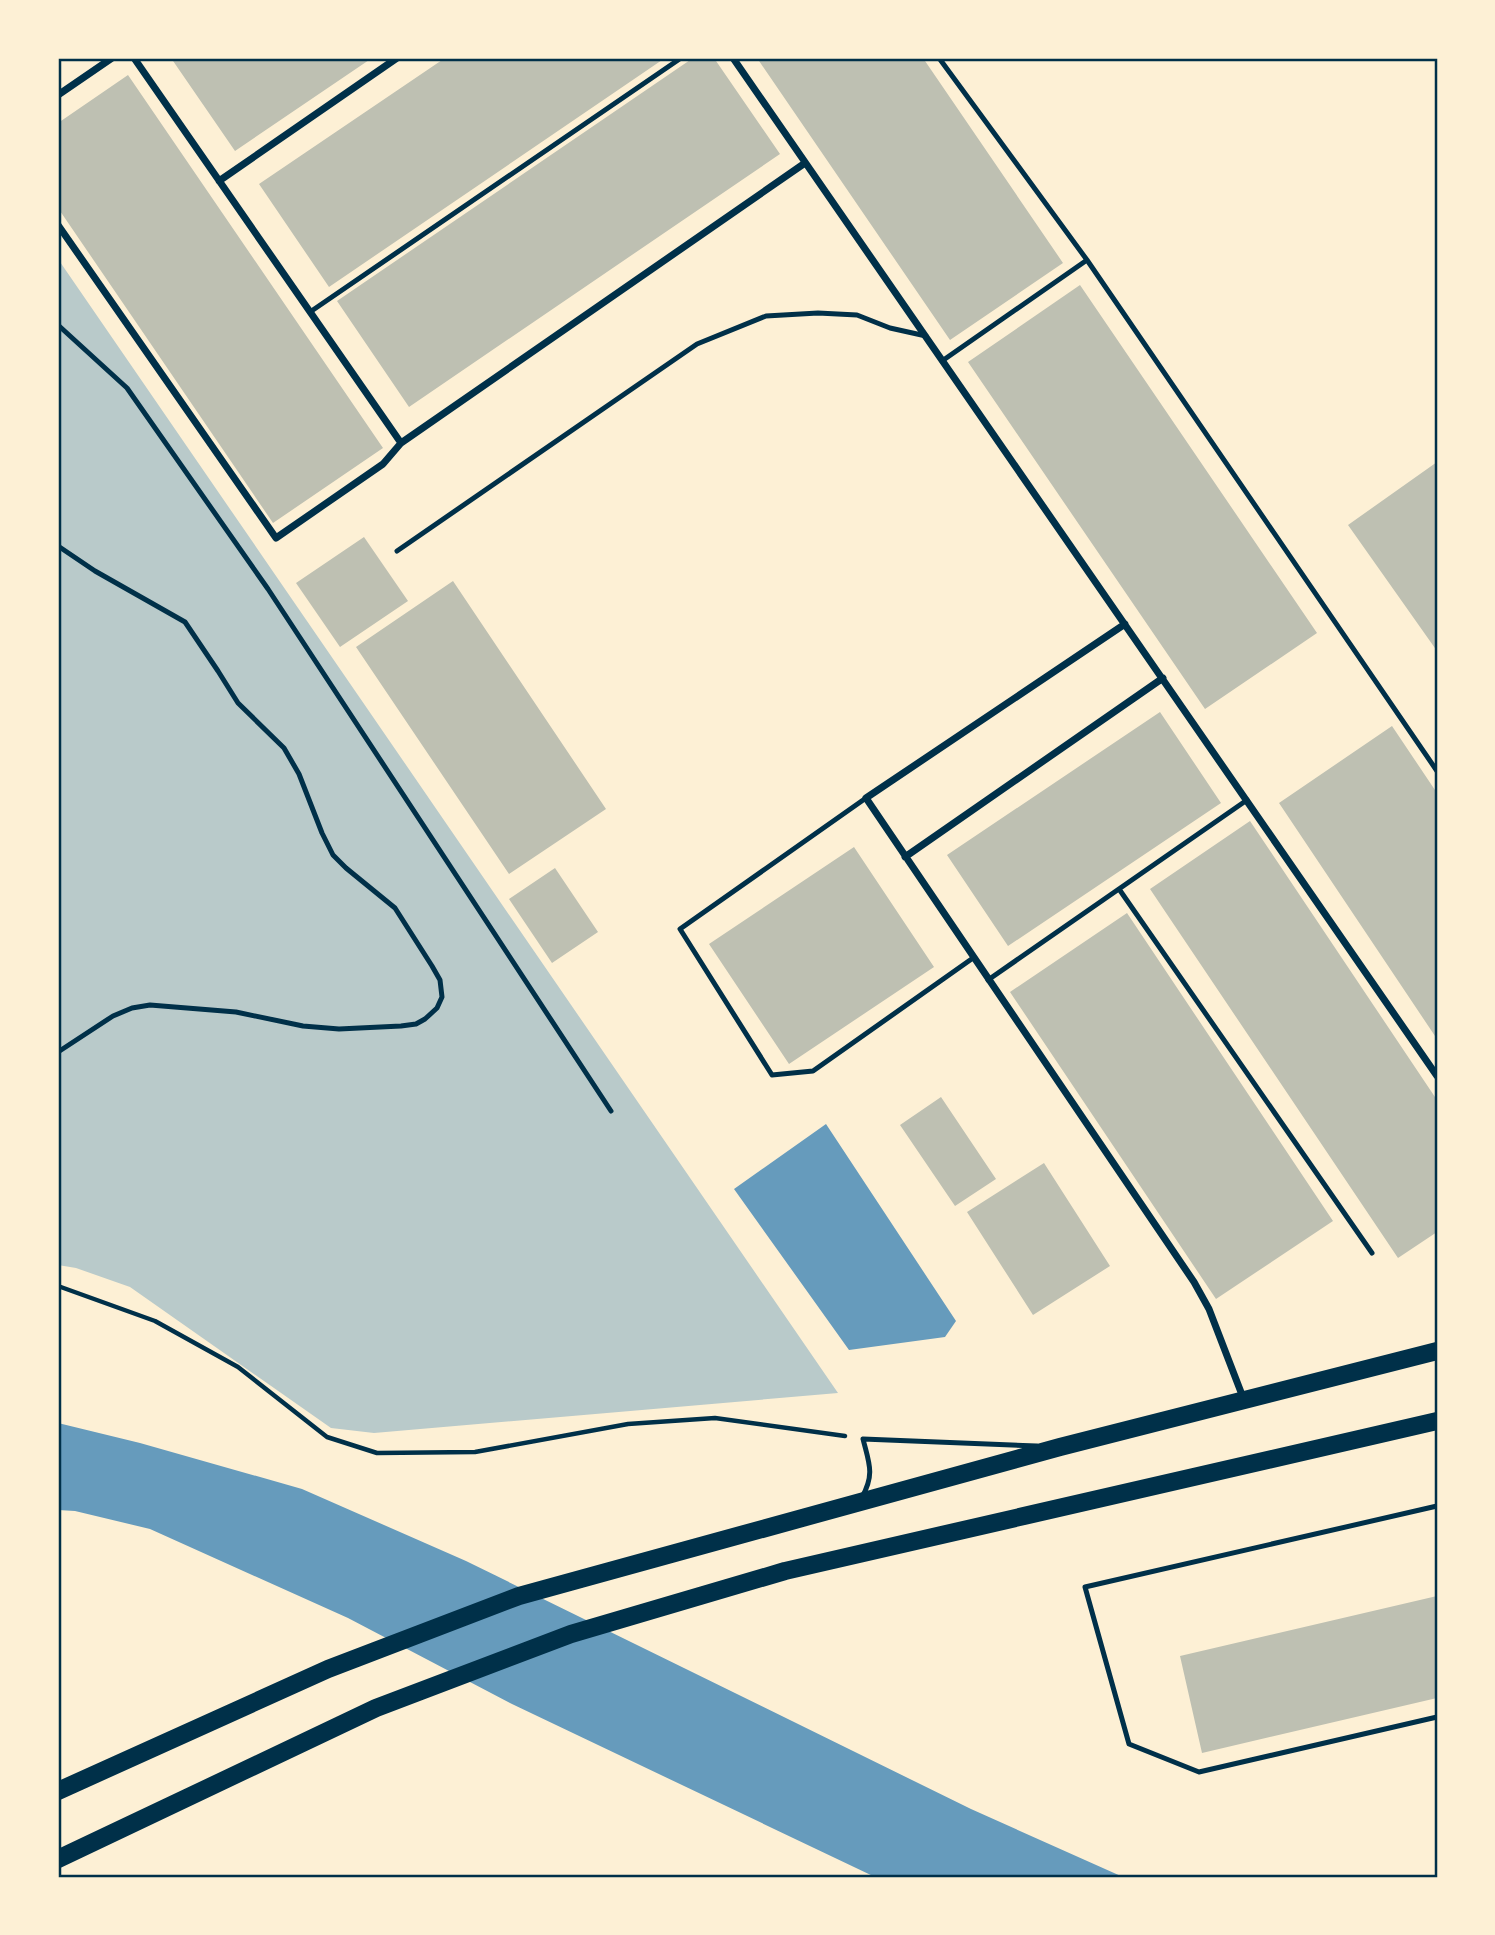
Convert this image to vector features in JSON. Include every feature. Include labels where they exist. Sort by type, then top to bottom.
[{"type":"main road","points":[[58,1791],[328,1669],[519,1596],[1060,1447],[1437,1351]]},
{"type":"main road","points":[[58,1859],[376,1708],[571,1634],[785,1571],[1437,1421]]},
{"type":"street","points":[[58,95],[111,58]]},
{"type":"street","points":[[134,58],[401,443]]},
{"type":"street","points":[[219,181],[397,58]]},
{"type":"street","points":[[733,58],[1437,1076]]},
{"type":"street","points":[[58,225],[276,538],[383,464],[401,443],[805,163]]},
{"type":"street","points":[[1125,624],[866,798],[1194,1282],[1209,1309],[1244,1401]]},
{"type":"street","points":[[905,857],[1163,678]]},
{"type":"lane","points":[[310,312],[681,58]]},
{"type":"lane","points":[[939,58],[1087,260],[1437,771]]},
{"type":"lane","points":[[943,360],[1087,260]]},
{"type":"lane","points":[[397,551],[708,339],[766,316],[818,313],[857,315],[890,328],[926,337]]},
{"type":"lane","points":[[58,325],[127,388],[268,589],[611,1111]]},
{"type":"lane","points":[[58,546],[95,571],[185,622],[238,704],[284,748],[299,774],[333,855],[394,908],[440,980],[442,997],[437,1008],[416,1024],[339,1029],[303,1026],[236,1012],[150,1005],[132,1008],[113,1016],[58,1052]]},
{"type":"lane","points":[[866,798],[680,929],[772,1075],[813,1071],[973,958]]},
{"type":"lane","points":[[988,980],[1247,800]]},
{"type":"lane","points":[[1119,889],[1372,1253]]},
{"type":"lane","points":[[859,1503],[869,1485],[871,1470],[863,1439],[1060,1447]]},
{"type":"lane","points":[[1437,1506],[1085,1587],[1129,1744],[1199,1772],[1437,1717]]},
{"type":"path","points":[[58,1286],[155,1321],[238,1367],[327,1437],[377,1453],[475,1452],[628,1424],[715,1418],[863,1439]]},
{"type":"shaded area","points":[[58,259],[838,1393],[374,1433],[331,1428],[130,1287],[76,1268],[58,1265]]},
{"type":"water","points":[[826,1124],[956,1321],[945,1337],[849,1350],[734,1189]]},
{"type":"water","points":[[58,1423],[140,1443],[302,1489],[466,1561],[971,1809],[1123,1877],[875,1877],[512,1704],[348,1618],[150,1529],[75,1511],[58,1510]]},
{"type":"building","points":[[171,58],[372,58],[235,151]]},
{"type":"building","points":[[445,58],[665,58],[329,287],[259,184]]},
{"type":"building","points":[[693,58],[714,58],[780,154],[409,407],[337,301]]},
{"type":"building","points":[[757,58],[923,58],[1063,263],[950,340]]},
{"type":"building","points":[[128,75],[383,448],[273,523],[58,208],[58,123]]},
{"type":"building","points":[[1080,285],[1317,633],[1205,709],[968,362]]},
{"type":"building","points":[[1437,462],[1437,651],[1348,525]]},
{"type":"building","points":[[364,537],[408,601],[340,647],[296,583]]},
{"type":"building","points":[[453,581],[606,809],[509,874],[356,647]]},
{"type":"building","points":[[1160,712],[1221,803],[1008,946],[947,855]]},
{"type":"building","points":[[1392,726],[1437,793],[1437,1039],[1279,803]]},
{"type":"building","points":[[1250,821],[1437,1100],[1437,1232],[1398,1258],[1150,889]]},
{"type":"building","points":[[854,847],[934,967],[789,1064],[709,944]]},
{"type":"building","points":[[555,868],[598,932],[552,963],[509,899]]},
{"type":"building","points":[[1127,913],[1333,1221],[1216,1299],[1010,992]]},
{"type":"building","points":[[941,1097],[996,1179],[955,1206],[900,1125]]},
{"type":"building","points":[[1044,1163],[1110,1266],[1033,1315],[967,1212]]},
{"type":"building","points":[[1437,1596],[1437,1698],[1202,1753],[1180,1656]]}]
